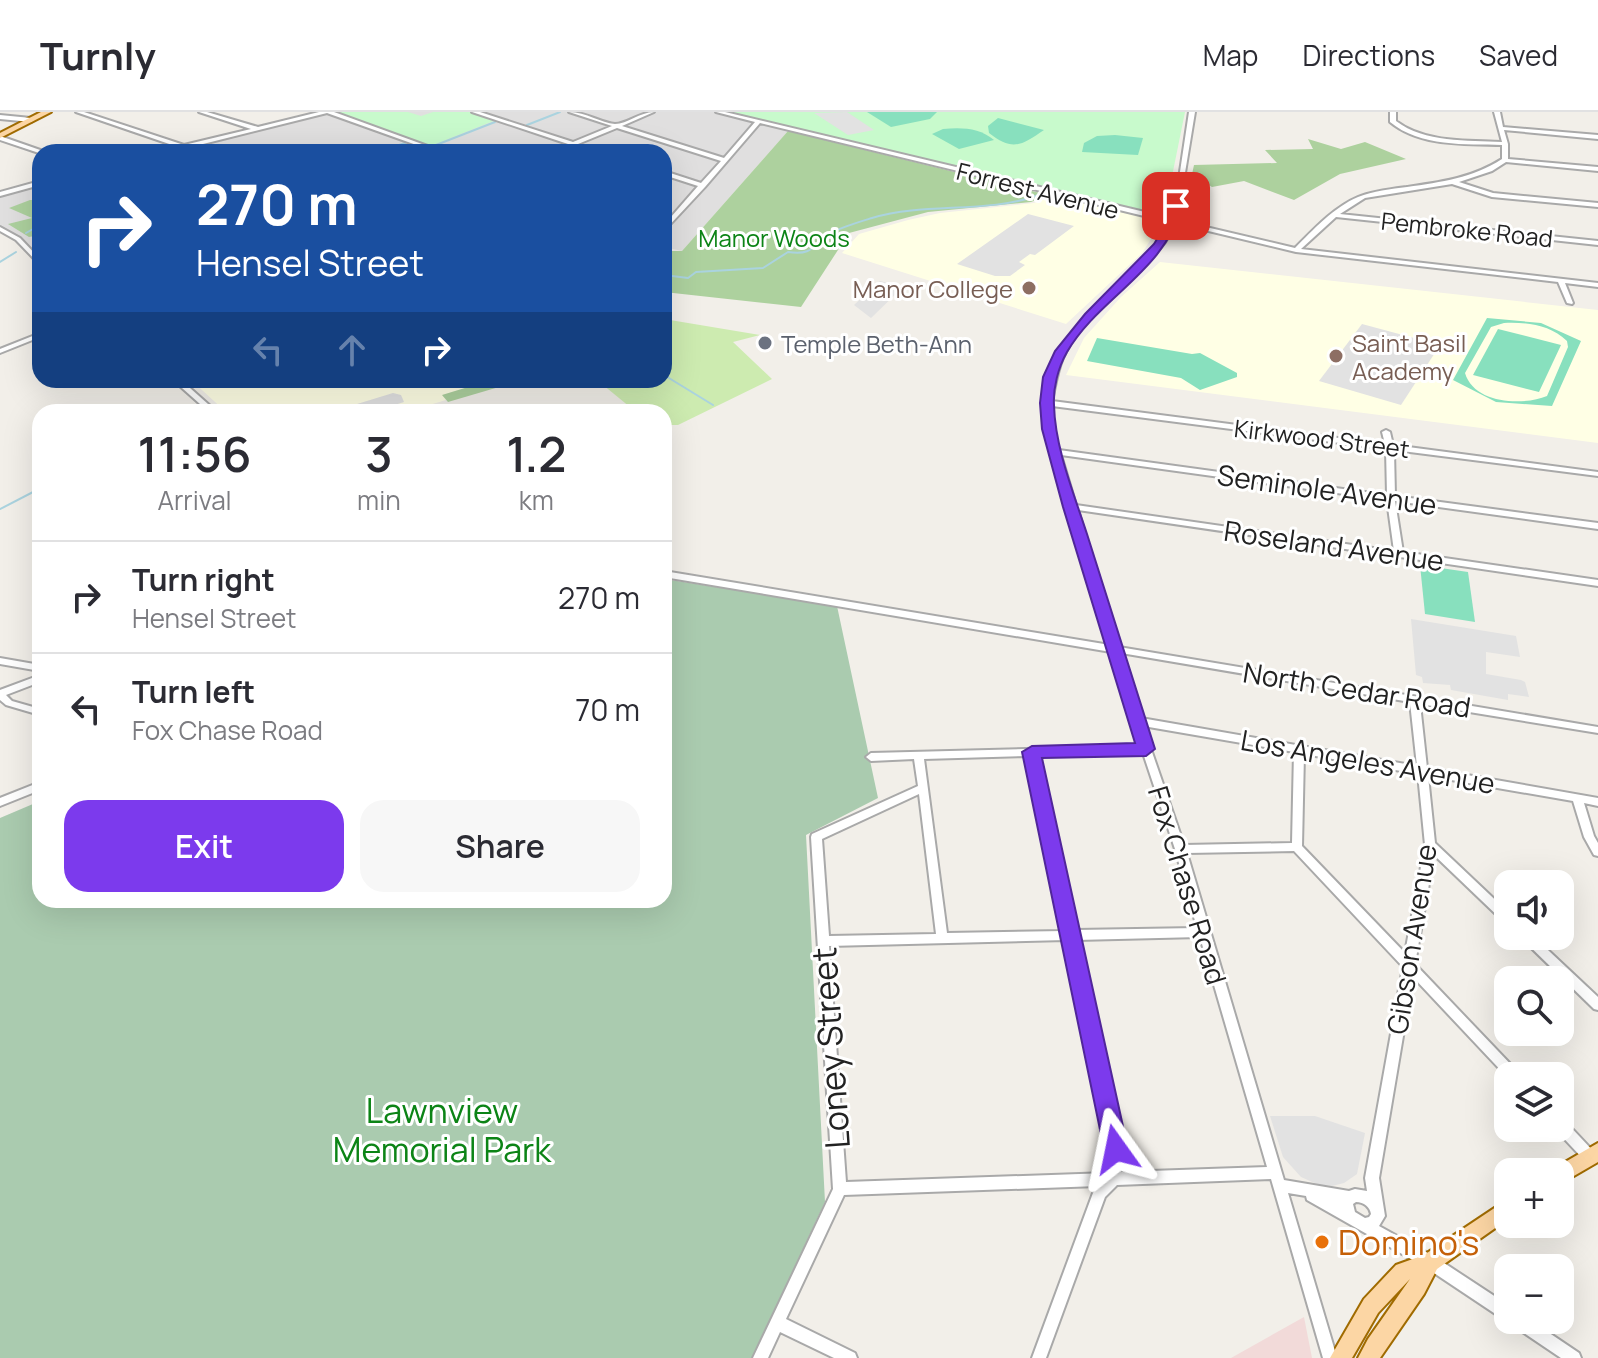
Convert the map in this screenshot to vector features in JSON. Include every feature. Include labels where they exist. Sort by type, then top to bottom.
[{"type":"main road","points":[[0,136],[47,112]]},
{"type":"main road","points":[[1574,1167],[1594,1155]]},
{"type":"main road","points":[[1340,1358],[1371,1306],[1403,1272],[1430,1262],[1494,1218]]},
{"type":"main road","points":[[1368,1358],[1392,1320],[1420,1286],[1430,1262]]},
{"type":"street","points":[[79,112],[175,144]]},
{"type":"street","points":[[202,112],[258,129]]},
{"type":"street","points":[[196,144],[323,112],[417,144]]},
{"type":"street","points":[[475,112],[571,144]]},
{"type":"street","points":[[572,112],[725,160]]},
{"type":"street","points":[[576,144],[651,112]]},
{"type":"street","name":"Forrest Avenue","points":[[719,112],[1171,222],[1331,257],[1598,285]]},
{"type":"street","name":"Fox Chase Road","points":[[1192,112],[1171,222],[1148,258],[1089,317],[1061,351],[1050,377],[1047,403],[1055,452],[1071,507],[1180,849],[1330,1358]]},
{"type":"street","points":[[1393,112],[1393,122],[1398,127],[1418,135],[1505,144]]},
{"type":"street","points":[[1497,112],[1505,144],[1505,160]]},
{"type":"street","points":[[0,117],[31,120]]},
{"type":"street","points":[[672,221],[758,122]]},
{"type":"street","points":[[1502,128],[1598,137]]},
{"type":"street","points":[[0,136],[32,148]]},
{"type":"street","points":[[1296,250],[1337,215],[1364,197],[1487,172],[1505,160],[1598,169]]},
{"type":"street","points":[[672,176],[703,186]]},
{"type":"street","points":[[1449,181],[1492,195],[1598,205]]},
{"type":"street","points":[[0,194],[32,185]]},
{"type":"street","name":"Pembroke Road","points":[[1337,215],[1598,243]]},
{"type":"street","points":[[0,229],[18,239],[32,254]]},
{"type":"street","points":[[1561,281],[1570,303]]},
{"type":"street","points":[[0,351],[32,338]]},
{"type":"street","points":[[186,388],[204,404]]},
{"type":"street","name":"Kirkwood Street","points":[[1047,403],[1598,474]]},
{"type":"street","points":[[1386,432],[1399,554]]},
{"type":"street","name":"Seminole Avenue","points":[[1055,452],[1598,526]]},
{"type":"street","name":"Roseland Avenue","points":[[1071,507],[1598,583]]},
{"type":"street","name":"North Cedar Road","points":[[672,575],[1598,730]]},
{"type":"street","points":[[0,661],[32,667]]},
{"type":"street","points":[[32,681],[0,695],[9,703],[32,710]]},
{"type":"street","name":"Gibson Avenue","points":[[1377,1212],[1372,1178],[1430,845],[1415,699]]},
{"type":"street","name":"Los Angeles Avenue","points":[[1137,721],[1598,802]]},
{"type":"street","points":[[871,757],[1146,749]]},
{"type":"street","points":[[1299,749],[1297,847],[1501,1062]]},
{"type":"street","points":[[1032,752],[1116,1149],[1114,1179],[1100,1193],[1039,1358]]},
{"type":"street","points":[[919,756],[942,939]]},
{"type":"street","name":"Loney Street","points":[[760,1358],[840,1189],[816,837],[923,788]]},
{"type":"street","points":[[0,802],[32,789]]},
{"type":"street","points":[[1577,798],[1589,837],[1598,852]]},
{"type":"street","points":[[1430,845],[1494,906]]},
{"type":"street","points":[[1180,849],[1297,847]]},
{"type":"street","points":[[823,941],[1203,932]]},
{"type":"street","points":[[1540,950],[1598,1005]]},
{"type":"street","points":[[1574,1137],[1594,1155]]},
{"type":"street","points":[[840,1189],[1114,1179],[1276,1179],[1306,1192],[1430,1262],[1494,1305]]},
{"type":"street","points":[[1306,1192],[1363,1196],[1397,1243]]},
{"type":"street","points":[[1348,1197],[1345,1206],[1349,1216]]},
{"type":"street","points":[[1364,1225],[1373,1223],[1377,1212]]},
{"type":"street","points":[[776,1322],[850,1358]]},
{"type":"street","points":[[1538,1334],[1574,1358]]},
{"type":"shaded area","points":[[326,112],[719,112],[789,130],[682,251],[672,249],[672,144],[199,144]]},
{"type":"shaded area","points":[[847,112],[874,130],[848,135],[814,113]]},
{"type":"shaded area","points":[[32,186],[32,254],[18,239],[0,229],[0,194]]},
{"type":"shaded area","name":"Manor College","points":[[1052,196],[1151,219],[1160,225],[1142,253],[1066,324],[842,253],[859,234],[908,220],[940,213],[1034,203]]},
{"type":"shaded area","points":[[1028,214],[1074,226],[1035,255],[1030,254],[1019,262],[1025,265],[1010,276],[995,276],[957,264]]},
{"type":"shaded area","name":"Saint Basil Academy","points":[[1160,262],[1598,310],[1598,443],[1066,375],[1084,338],[1121,297]]},
{"type":"shaded area","points":[[880,281],[903,287],[871,318],[854,305]]},
{"type":"shaded area","points":[[1362,324],[1440,345],[1401,405],[1319,381]]},
{"type":"shaded area","points":[[200,388],[465,388],[443,395],[446,400],[433,404],[217,404]]},
{"type":"shaded area","points":[[393,393],[401,395],[404,402],[398,404],[357,404]]},
{"type":"shaded area","points":[[1411,619],[1516,636],[1520,657],[1486,652],[1486,674],[1525,682],[1529,697],[1508,694],[1508,700],[1451,690],[1450,685],[1423,683],[1422,677],[1416,675]]},
{"type":"shaded area","points":[[1270,1116],[1315,1116],[1365,1133],[1357,1174],[1344,1183],[1332,1186],[1319,1185],[1301,1177],[1283,1157]]},
{"type":"shaded area","points":[[1304,1317],[1312,1358],[1231,1358]]},
{"type":"green space","points":[[336,112],[408,112],[421,116],[433,112],[471,112],[496,120],[436,144],[425,144]]},
{"type":"green space","points":[[730,112],[1185,112],[1165,211],[1157,215]]},
{"type":"green space","points":[[867,112],[937,112],[930,119],[891,127]]},
{"type":"green space","points":[[998,118],[1044,130],[1023,143],[1005,143],[989,133],[988,126]]},
{"type":"green space","points":[[943,129],[970,129],[994,140],[959,149],[932,134]]},
{"type":"green space","name":"Manor Woods","points":[[788,131],[1048,195],[1031,202],[928,212],[849,233],[801,307],[672,293],[672,251],[682,251]]},
{"type":"green space","points":[[1097,136],[1143,138],[1138,155],[1082,152],[1084,143]]},
{"type":"green space","points":[[1308,139],[1341,149],[1365,142],[1406,159],[1340,174],[1294,200],[1244,181],[1212,187],[1192,174],[1194,165],[1277,163],[1265,150],[1313,149]]},
{"type":"green space","points":[[32,200],[32,218],[9,208]]},
{"type":"green space","points":[[32,218],[32,236],[29,237],[8,224]]},
{"type":"green space","points":[[1487,318],[1541,323],[1581,341],[1552,406],[1496,402],[1453,380]],"holes":[[[1504,323],[1546,328],[1567,341],[1568,347],[1547,396],[1525,401],[1500,400],[1478,391],[1470,383],[1465,373],[1491,327]]]},
{"type":"green space","points":[[672,320],[760,335],[733,342],[772,379],[678,425],[672,425],[672,404],[626,404],[607,388],[672,388]]},
{"type":"green space","points":[[1498,329],[1561,345],[1539,392],[1473,375]]},
{"type":"green space","points":[[1097,338],[1200,353],[1237,373],[1237,377],[1200,390],[1181,378],[1087,361]]},
{"type":"green space","points":[[465,388],[496,388],[448,402],[442,395]]},
{"type":"green space","points":[[1420,565],[1468,572],[1475,622],[1425,614]]},
{"type":"green space","name":"Lawnview Memorial Park","points":[[672,580],[837,606],[878,798],[806,835],[825,1202],[752,1358],[0,1358],[0,818],[32,804],[32,908],[672,908]]},
{"type":"waterway","points":[[527,125],[560,112]]},
{"type":"waterway","points":[[439,144],[495,122]]},
{"type":"waterway","points":[[672,276],[688,278],[696,272],[763,268],[788,252],[808,251],[831,233],[845,227],[893,213],[999,204],[1039,195]]},
{"type":"waterway","points":[[26,233],[32,230]]},
{"type":"waterway","points":[[0,262],[16,252]]},
{"type":"waterway","points":[[672,380],[713,405]]},
{"type":"waterway","points":[[0,509],[32,493]]},
{"type":"place","name":"Manor College","points":[[1029,288]]},
{"type":"place","name":"Temple Beth-Ann","points":[[765,343]]},
{"type":"place","name":"Saint Basil Academy","points":[[1336,356]]},
{"type":"place","name":"Domino's","points":[[1322,1242]]},
{"type":"route","points":[[1116,1149],[1032,752],[1146,749],[1071,507],[1049,429],[1047,403],[1050,377],[1061,351],[1089,317],[1159,246],[1171,226],[1176,206]]}]
